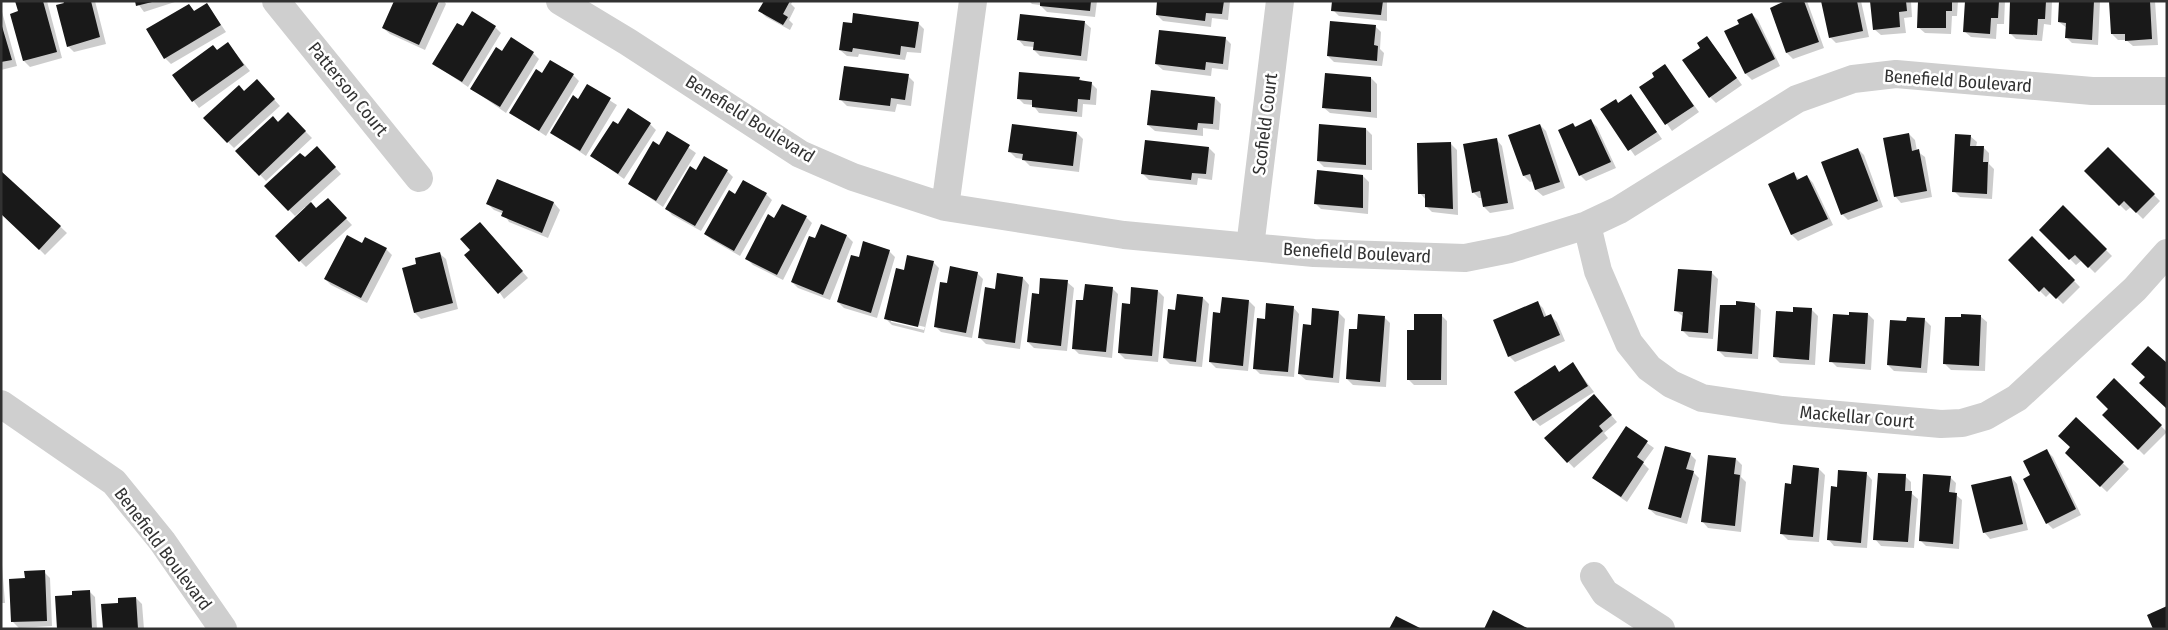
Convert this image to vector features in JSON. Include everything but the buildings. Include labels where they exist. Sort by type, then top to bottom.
[{"type":"street","name":"Patterson Court","points":[[276,1],[419,178]]},
{"type":"street","name":"Benefield Boulevard","points":[[560,1],[628,42],[800,154],[853,177],[945,207],[1124,235],[1314,254],[1465,258],[1510,249],[1587,225],[1619,210],[1797,99],[1853,79],[1896,74],[2092,91],[2167,91]]},
{"type":"street","points":[[945,207],[973,1]]},
{"type":"street","name":"Scofield Court","points":[[1250,247],[1280,1]]},
{"type":"street","name":"Mackellar Court","points":[[1587,225],[1598,271],[1629,344],[1649,368],[1671,384],[1702,398],[1782,410],[1941,424],[1962,423],[1986,416],[2017,398],[2135,289],[2167,253]]},
{"type":"street","name":"Benefield Boulevard","points":[[1,404],[114,482],[162,540],[222,629]]},
{"type":"street","points":[[1594,576],[1605,592],[1661,629]]}]
